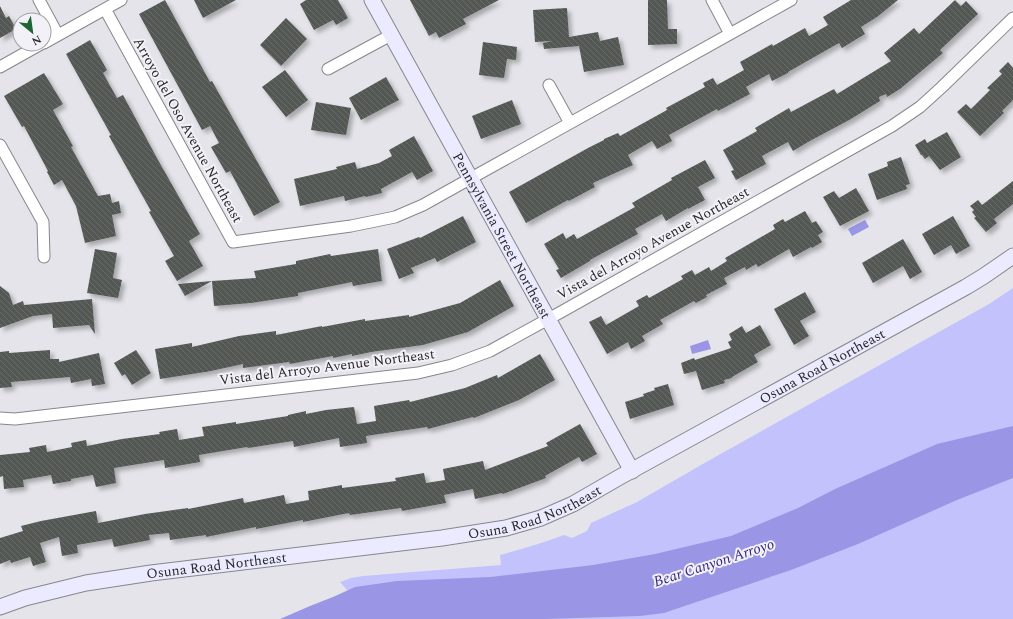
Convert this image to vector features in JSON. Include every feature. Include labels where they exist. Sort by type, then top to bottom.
[{"type":"street","points":[[39,0],[58,35]]},
{"type":"street","points":[[52,38],[121,0]]},
{"type":"street","name":"Pennsylvania Street Northeast","points":[[372,0],[632,471]]},
{"type":"street","points":[[712,0],[730,34]]},
{"type":"street","name":"Arroyo del Oso Avenue Northeast","points":[[105,9],[233,242],[351,226],[395,217],[423,205],[791,0]]},
{"type":"street","name":"Vista del Arroyo Avenue Northeast","points":[[0,418],[15,419],[418,373],[452,365],[490,351],[892,126],[920,107],[1013,18]]},
{"type":"street","points":[[328,69],[391,34]]},
{"type":"street","points":[[0,67],[27,52]]},
{"type":"street","points":[[549,85],[570,123]]},
{"type":"street","points":[[0,145],[43,222],[44,257]]},
{"type":"street","name":"Osuna Road Northeast","points":[[0,607],[25,598],[86,583],[159,572],[442,538],[506,528],[541,518],[573,504],[966,287],[1013,256]]},
{"type":"shaded area","points":[[1013,288],[1013,619],[372,619],[340,582],[363,576],[501,565],[500,555],[564,535],[572,538],[587,531],[591,523],[637,502],[989,304]]},
{"type":"water","points":[[865,220],[869,227],[852,236],[848,229]]},
{"type":"water","points":[[708,340],[711,349],[692,354],[690,346]]},
{"type":"water","name":"Bear Canyon Arroyo","points":[[1013,426],[1013,478],[957,500],[858,544],[791,570],[664,613],[640,616],[545,619],[280,619],[355,587],[397,581],[490,577],[593,565],[655,554],[731,536],[798,508],[835,489],[937,444]]},
{"type":"building","points":[[165,0],[210,82],[212,81],[280,202],[254,216],[230,171],[226,173],[211,147],[219,143],[210,126],[202,130],[139,14]]},
{"type":"building","points":[[194,0],[236,0],[203,18]]},
{"type":"building","points":[[306,0],[338,0],[348,18],[336,25],[333,20],[314,30],[300,4]]},
{"type":"building","points":[[410,0],[499,0],[463,19],[466,24],[439,38],[436,32],[429,36]]},
{"type":"building","points":[[648,0],[667,0],[668,29],[677,29],[677,44],[648,45]]},
{"type":"building","points":[[851,0],[898,0],[877,17],[861,27],[865,34],[842,48],[839,43],[772,81],[769,74],[746,87],[750,94],[718,111],[717,109],[669,135],[672,141],[657,149],[652,141],[628,155],[633,165],[593,183],[595,187],[526,223],[509,192],[604,139],[618,133],[620,136],[667,110],[666,108],[705,87],[703,83],[713,78],[717,85],[744,70],[740,62],[772,44],[773,46],[805,28],[809,36],[828,25],[823,17]]},
{"type":"building","points":[[955,0],[961,6],[966,1],[978,14],[940,50],[943,53],[900,89],[887,97],[886,94],[879,97],[880,101],[793,151],[788,142],[762,156],[766,164],[736,180],[731,171],[734,170],[723,150],[757,131],[755,128],[789,108],[791,112],[834,89],[837,94],[891,61],[884,53],[914,28],[919,34]]},
{"type":"building","points":[[0,6],[6,18],[9,16],[12,22],[12,31],[0,38]]},
{"type":"building","points":[[567,8],[569,37],[598,32],[600,41],[618,37],[624,65],[584,72],[579,46],[544,49],[543,43],[552,41],[535,42],[533,10]]},
{"type":"building","points":[[286,18],[307,39],[281,66],[260,45]]},
{"type":"building","points":[[90,40],[107,70],[103,73],[117,98],[123,95],[200,234],[189,241],[203,266],[177,281],[165,261],[174,256],[149,212],[151,211],[109,136],[111,135],[66,54]]},
{"type":"building","points":[[483,42],[517,47],[516,60],[507,59],[504,78],[479,75]]},
{"type":"building","points":[[1008,62],[1013,68],[1013,100],[1002,111],[1004,113],[980,136],[957,112],[966,104],[971,109],[990,90],[987,88],[1002,74],[999,71]]},
{"type":"building","points":[[285,70],[308,100],[286,117],[262,87]]},
{"type":"building","points":[[44,73],[63,104],[53,110],[73,146],[71,147],[98,196],[110,194],[112,203],[119,201],[121,213],[112,215],[116,236],[85,243],[76,206],[62,180],[54,185],[24,126],[22,127],[4,96]]},
{"type":"building","points":[[386,77],[399,100],[361,120],[349,98]]},
{"type":"building","points":[[512,100],[521,124],[481,139],[472,116]]},
{"type":"building","points":[[316,102],[351,108],[346,135],[311,130]]},
{"type":"building","points":[[947,132],[961,157],[940,170],[929,156],[925,159],[921,155],[915,145],[925,139],[927,143]]},
{"type":"building","points":[[414,136],[433,171],[417,180],[412,172],[381,189],[382,193],[345,201],[344,196],[300,206],[294,179],[337,169],[336,167],[355,162],[357,169],[379,163],[392,156],[389,150]]},
{"type":"building","points":[[901,157],[910,184],[906,185],[907,189],[877,200],[868,174],[888,166],[887,162]]},
{"type":"building","points":[[705,160],[715,178],[698,187],[705,200],[666,221],[662,214],[635,229],[638,234],[590,260],[561,278],[556,270],[559,269],[544,244],[563,233],[566,239],[574,234],[577,239],[635,207],[632,203],[672,180],[671,178]]},
{"type":"building","points":[[1013,181],[1013,204],[994,219],[997,223],[986,232],[974,218],[976,217],[972,212],[974,210],[970,206],[978,200],[982,205]]},
{"type":"building","points":[[856,188],[869,211],[840,226],[823,197],[834,191],[839,198]]},
{"type":"building","points":[[805,211],[812,223],[816,221],[823,232],[818,235],[822,242],[793,257],[789,249],[758,267],[756,264],[746,270],[745,267],[724,278],[727,284],[706,295],[707,297],[696,303],[694,301],[660,320],[663,324],[642,336],[645,341],[631,349],[628,342],[607,354],[589,322],[601,316],[606,325],[639,306],[636,301],[647,295],[649,298],[683,279],[681,276],[692,270],[695,275],[709,267],[711,271],[727,261],[725,258],[775,229],[773,225],[783,219],[785,222]]},
{"type":"building","points":[[463,216],[476,242],[437,262],[435,258],[411,268],[414,273],[399,279],[387,249],[419,237],[420,238]]},
{"type":"building","points":[[953,216],[970,246],[956,254],[951,245],[934,255],[922,234]]},
{"type":"building","points":[[903,239],[922,272],[910,279],[903,266],[873,283],[862,263]]},
{"type":"building","points":[[95,249],[117,253],[113,278],[122,280],[118,298],[87,293]]},
{"type":"building","points":[[378,249],[382,281],[353,286],[352,282],[298,293],[298,296],[251,303],[214,306],[212,281],[256,278],[254,271],[296,264],[296,261],[330,254],[331,256]]},
{"type":"building","points":[[500,280],[514,306],[468,332],[423,345],[352,356],[352,354],[333,358],[333,356],[290,364],[289,362],[243,368],[243,364],[206,372],[160,379],[155,349],[192,343],[192,347],[239,336],[276,331],[276,335],[365,319],[365,321],[409,315],[409,317],[460,303]]},
{"type":"building","points":[[212,281],[185,296],[178,284]]},
{"type":"building","points":[[0,286],[9,293],[13,305],[23,301],[24,305],[92,299],[95,334],[89,325],[53,328],[52,314],[33,316],[0,328]]},
{"type":"building","points":[[805,292],[816,312],[800,321],[809,336],[794,345],[774,309]]},
{"type":"building","points":[[760,325],[771,345],[754,355],[758,362],[732,378],[724,380],[725,383],[702,390],[696,371],[684,374],[681,363],[731,348],[728,342],[732,340],[729,334],[742,326],[746,333]]},
{"type":"building","points":[[50,350],[50,359],[59,359],[59,362],[99,353],[105,384],[92,386],[91,379],[71,383],[70,377],[11,382],[12,387],[0,388],[0,352],[9,351],[9,353]]},
{"type":"building","points":[[136,350],[151,373],[132,385],[125,374],[122,376],[114,363]]},
{"type":"building","points":[[540,354],[555,380],[519,400],[474,418],[473,417],[428,429],[427,427],[366,436],[367,443],[340,447],[339,438],[294,447],[293,441],[199,455],[200,462],[165,468],[164,460],[114,468],[116,483],[96,487],[93,475],[53,484],[51,475],[23,480],[24,487],[4,489],[3,476],[0,477],[0,455],[30,452],[29,448],[46,445],[47,452],[72,447],[71,443],[86,440],[87,446],[122,439],[160,434],[159,432],[177,429],[179,440],[204,436],[202,427],[236,422],[236,424],[288,416],[306,411],[306,414],[354,407],[357,424],[376,421],[374,406],[409,400],[410,402],[465,388],[497,375],[498,378]]},
{"type":"building","points":[[668,384],[674,405],[630,419],[625,402],[644,396],[643,394],[655,390],[654,388]]},
{"type":"building","points":[[580,424],[597,454],[582,462],[579,457],[545,476],[546,478],[503,494],[475,499],[473,489],[444,495],[446,503],[402,511],[401,508],[350,515],[349,513],[303,522],[303,520],[256,529],[256,527],[206,537],[206,535],[170,540],[169,533],[149,535],[150,540],[114,547],[112,539],[77,545],[78,553],[62,556],[59,537],[40,543],[46,562],[33,566],[30,557],[11,563],[10,560],[0,564],[0,538],[23,531],[21,526],[41,521],[96,511],[98,523],[145,514],[188,509],[243,498],[244,503],[284,495],[286,504],[309,500],[308,491],[342,485],[342,488],[396,481],[395,478],[424,473],[426,483],[445,480],[443,469],[483,461],[485,470],[548,446],[546,443]]}]
